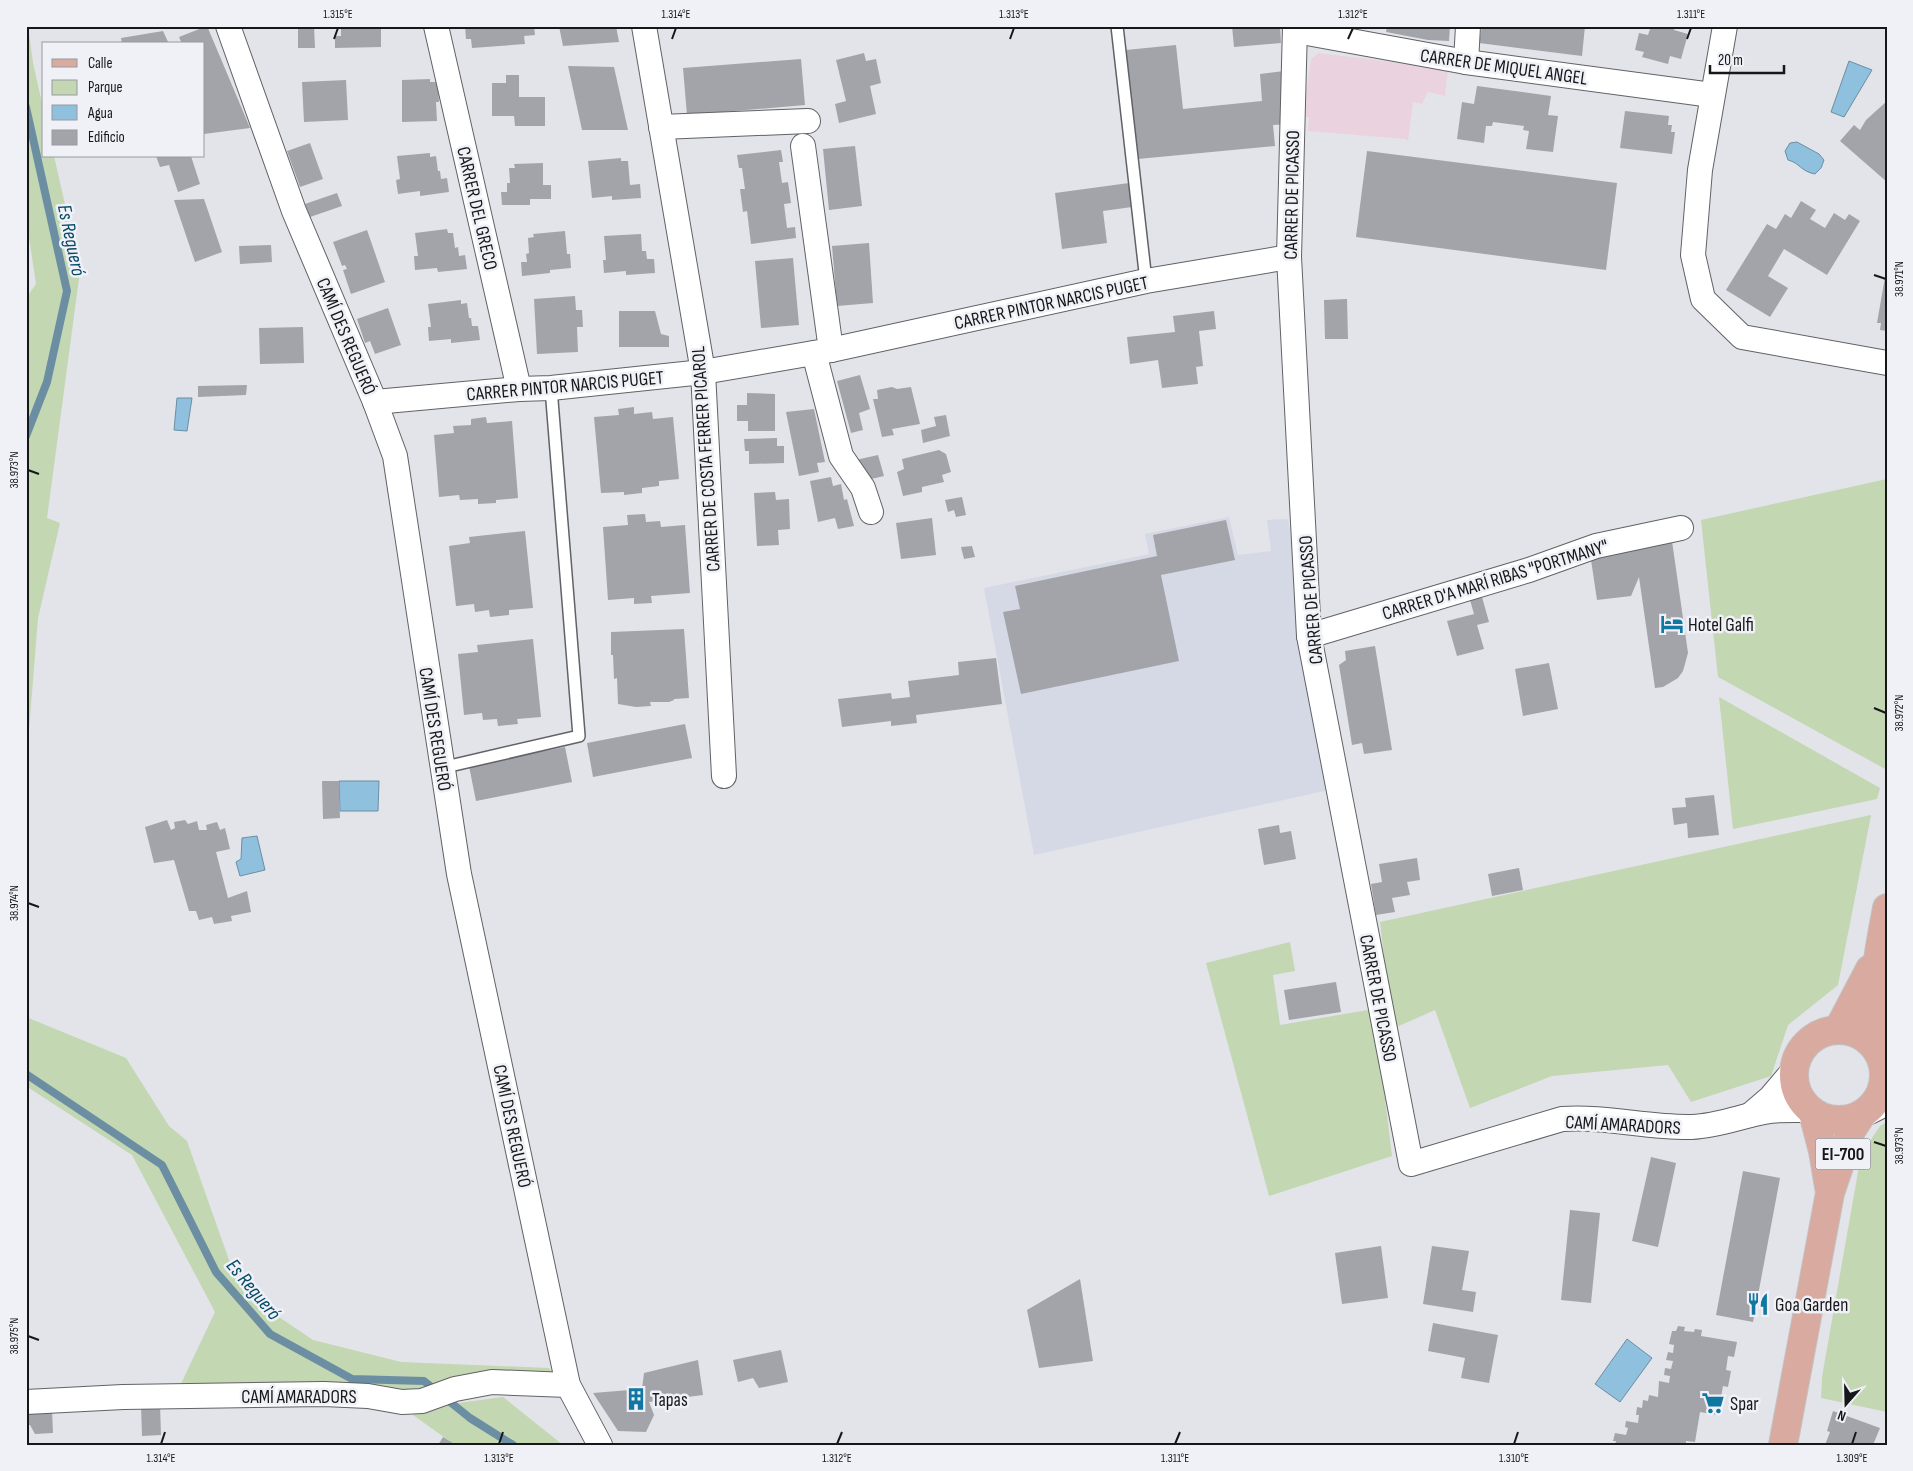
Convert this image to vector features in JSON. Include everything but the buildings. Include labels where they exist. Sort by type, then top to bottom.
[{"type":"main road","name":"EI-700","points":[[1783,1445],[1830,1193],[1846,1146],[1879,1098],[1884,1083],[1884,1067],[1872,1007],[1878,954],[1887,908]]},
{"type":"main road","name":"EI-700","points":[[1838,1030],[1878,954]]},
{"type":"main road","points":[[1793,1071],[1800,1052],[1813,1038],[1825,1032],[1851,1031],[1863,1036],[1880,1051]]},
{"type":"main road","name":"EI-700","points":[[1793,1071],[1797,1094],[1802,1102],[1824,1118],[1836,1121],[1848,1120],[1872,1109]]},
{"type":"main road","name":"EI-700","points":[[1812,1111],[1824,1151],[1830,1193]]},
{"type":"street","name":"CAMÍ DES REGUERÓ","points":[[228,26],[294,211],[375,402],[395,456],[441,768],[459,874],[568,1385],[600,1445]]},
{"type":"street","name":"CARRER DEL GRECO","points":[[436,26],[519,389]]},
{"type":"street","name":"CARRER DE COSTA FERRER PICAROL","points":[[644,26],[703,372],[724,776]]},
{"type":"street","points":[[1466,62],[1468,26]]},
{"type":"street","points":[[1725,26],[1720,64],[1712,95],[1700,170],[1693,255],[1703,299],[1742,336],[1887,364]]},
{"type":"street","name":"CARRER DE MIQUEL ANGEL","points":[[1296,29],[1466,62],[1712,95]]},
{"type":"street","name":"CARRER DE PICASSO","points":[[1296,29],[1289,257],[1309,636],[1411,1164]]},
{"type":"street","points":[[661,126],[808,120]]},
{"type":"street","points":[[803,146],[822,351],[841,456],[863,488],[871,512]]},
{"type":"street","name":"CARRER PINTOR NARCIS PUGET","points":[[375,402],[519,389],[551,388],[703,372],[822,351],[1146,282],[1289,257]]},
{"type":"street","name":"CARRER D'A MARÍ RIBAS \"PORTMANY\"","points":[[1309,636],[1529,570],[1596,546],[1682,528]]},
{"type":"street","name":"CAMÍ AMARADORS","points":[[1750,1115],[1771,1097],[1793,1071]]},
{"type":"street","name":"CAMÍ AMARADORS","points":[[1411,1164],[1562,1119],[1581,1118],[1653,1126],[1692,1126],[1719,1124],[1750,1115],[1778,1110],[1812,1111]]},
{"type":"street","name":"CAMÍ AMARADORS","points":[[26,1402],[123,1397],[324,1394],[368,1396],[402,1402],[422,1401],[472,1385],[492,1382],[568,1385]]},
{"type":"lane","points":[[1117,26],[1143,240],[1146,282]]},
{"type":"lane","points":[[441,768],[579,736],[551,388]]},
{"type":"shaded area","points":[[1319,53],[1448,69],[1445,96],[1428,92],[1422,104],[1413,102],[1408,141],[1405,139],[1308,131],[1309,117],[1303,117],[1311,59]]},
{"type":"shaded area","points":[[1229,517],[1238,555],[1271,551],[1267,520],[1288,519],[1333,789],[1034,855],[984,588],[1149,554],[1145,534]]},
{"type":"green space","points":[[26,26],[28,26],[33,63],[42,103],[42,158],[54,158],[80,271],[47,518],[60,523],[38,618],[26,767],[26,298],[36,284],[26,217]]},
{"type":"green space","points":[[1887,479],[1887,770],[1718,677],[1701,520]]},
{"type":"green space","points":[[1719,697],[1880,788],[1877,799],[1733,829]]},
{"type":"green space","points":[[1871,815],[1838,985],[1788,1025],[1771,1076],[1691,1102],[1668,1065],[1552,1076],[1470,1108],[1435,1010],[1392,1029],[1380,922]]},
{"type":"green space","points":[[1290,942],[1295,971],[1273,975],[1280,1025],[1374,1009],[1392,1156],[1269,1196],[1206,963]]},
{"type":"green space","points":[[26,1017],[126,1058],[169,1126],[187,1141],[229,1260],[273,1313],[313,1340],[401,1362],[549,1368],[552,1372],[468,1377],[427,1390],[326,1386],[178,1390],[215,1312],[132,1155],[26,1086]]},
{"type":"green space","points":[[1887,1122],[1887,1412],[1821,1398],[1822,1377],[1861,1155],[1880,1126]]},
{"type":"green space","points":[[503,1397],[563,1445],[455,1445],[406,1410]]},
{"type":"water","points":[[1849,61],[1872,70],[1844,117],[1831,112]]},
{"type":"water","points":[[1797,142],[1819,154],[1824,160],[1821,168],[1815,174],[1788,160],[1785,151],[1790,143]]},
{"type":"water","points":[[177,398],[192,398],[187,431],[174,430]]},
{"type":"water","points":[[339,781],[379,781],[378,811],[340,811]]},
{"type":"water","points":[[257,836],[265,870],[240,876],[236,862],[241,859],[242,838]]},
{"type":"water","points":[[1627,1339],[1652,1358],[1620,1402],[1595,1384]]},
{"type":"waterway","name":"Es Regueró","points":[[26,107],[67,291],[47,382],[26,436]]},
{"type":"waterway","name":"Es Regueró","points":[[26,1074],[162,1165],[216,1272],[270,1334],[352,1379],[424,1381],[470,1418],[513,1445]]},
{"type":"place","name":"Hotel Galfi","points":[[1672,624]]},
{"type":"place","name":"Goa Garden","points":[[1758,1304]]},
{"type":"place","name":"Tapas","points":[[636,1399]]},
{"type":"place","name":"Spar","points":[[1713,1403]]}]
